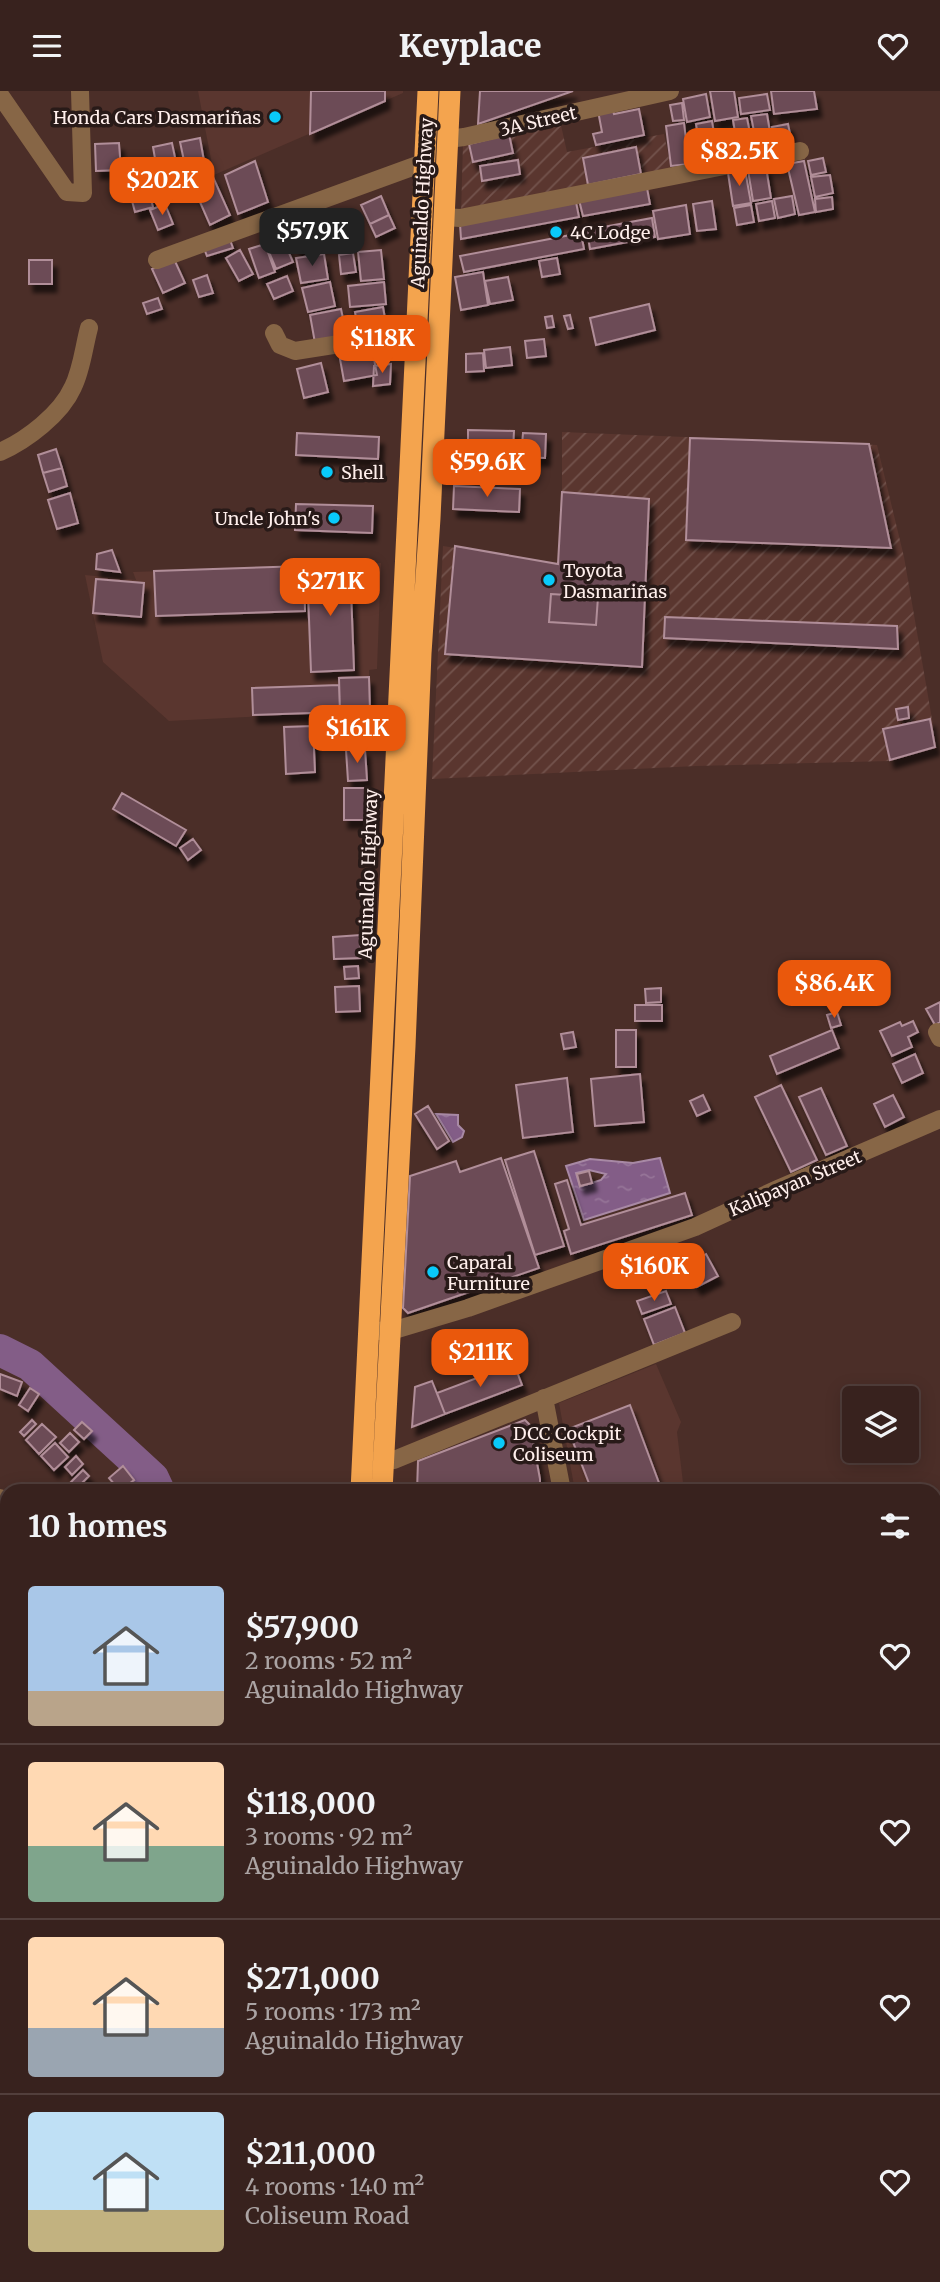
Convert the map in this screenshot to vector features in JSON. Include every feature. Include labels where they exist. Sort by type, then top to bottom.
[{"type":"highway","name":"Aguinaldo Highway","points":[[382,1484],[380,1330],[416,332],[428,91]]},
{"type":"highway","name":"Aguinaldo Highway","points":[[360,1484],[360,1461],[380,1330],[408,979],[421,653],[450,91]]},
{"type":"street","points":[[0,96],[66,192],[83,193],[80,91]]},
{"type":"street","name":"3A Street","points":[[448,139],[670,91]]},
{"type":"street","points":[[444,217],[460,218],[800,151]]},
{"type":"street","points":[[157,260],[423,163]]},
{"type":"street","points":[[0,452],[45,424],[73,387],[89,328]]},
{"type":"street","points":[[274,333],[281,345],[295,351],[416,332]]},
{"type":"street","name":"Kalipayan Street","points":[[380,1330],[398,1329],[468,1308],[695,1227],[940,1119]]},
{"type":"street","points":[[360,1461],[394,1460],[732,1322]]},
{"type":"street","points":[[544,1398],[561,1484]]},
{"type":"shaded area","name":"Honda Cars Dasmariñas","points":[[198,91],[403,91],[403,93],[214,175]]},
{"type":"shaded area","points":[[560,121],[567,152],[664,134],[672,173],[461,215],[463,143]]},
{"type":"shaded area","name":"Toyota Dasmariñas","points":[[562,432],[877,445],[904,557],[937,748],[889,761],[696,766],[432,779],[443,546],[558,564]]},
{"type":"shaded area","points":[[381,563],[377,669],[369,670],[369,677],[339,678],[340,712],[169,721],[103,662],[85,575],[136,580],[133,572]]},
{"type":"shaded area","points":[[656,1364],[681,1422],[677,1432],[683,1484],[574,1484],[559,1403]]},
{"type":"water","points":[[436,1114],[458,1115],[458,1125],[464,1131],[462,1137],[453,1142]]},
{"type":"water","points":[[660,1158],[670,1193],[584,1220],[566,1166],[590,1159],[633,1163]],"holes":[[[589,1170],[606,1174],[601,1180],[580,1187],[576,1173]]]},
{"type":"building","points":[[311,91],[385,91],[385,101],[310,134]]},
{"type":"building","points":[[480,91],[573,91],[478,124]]},
{"type":"building","points":[[710,91],[734,91],[738,117],[715,121]]},
{"type":"building","points":[[771,91],[814,91],[817,109],[774,114]]},
{"type":"building","points":[[706,94],[710,117],[687,122],[683,99]]},
{"type":"building","points":[[767,94],[770,110],[741,114],[739,98]]},
{"type":"building","points":[[682,103],[684,120],[673,121],[670,105]]},
{"type":"building","points":[[612,108],[614,114],[639,109],[644,135],[596,145],[593,134],[602,132],[598,111]]},
{"type":"building","points":[[767,114],[773,150],[758,152],[751,116]]},
{"type":"building","points":[[747,118],[754,153],[739,156],[733,120]]},
{"type":"building","points":[[712,121],[718,159],[702,161],[696,124]]},
{"type":"building","points":[[684,123],[689,164],[671,166],[666,126]]},
{"type":"building","points":[[788,124],[792,143],[776,146],[772,127]]},
{"type":"building","points":[[509,134],[513,153],[473,162],[469,144]]},
{"type":"building","points":[[200,138],[205,167],[186,170],[180,142]]},
{"type":"building","points":[[119,143],[121,170],[96,171],[95,144]]},
{"type":"building","points":[[172,143],[178,172],[158,176],[153,147]]},
{"type":"building","points":[[636,147],[641,174],[588,185],[583,158]]},
{"type":"building","points":[[823,158],[826,172],[811,175],[808,161]]},
{"type":"building","points":[[518,160],[520,174],[482,181],[480,166]]},
{"type":"building","points":[[255,161],[268,202],[238,214],[225,175]]},
{"type":"building","points":[[804,161],[815,212],[799,215],[787,164]]},
{"type":"building","points":[[766,167],[771,198],[753,201],[748,170]]},
{"type":"building","points":[[745,170],[751,203],[733,206],[728,173]]},
{"type":"building","points":[[830,175],[833,193],[815,197],[811,177]]},
{"type":"building","points":[[213,177],[230,215],[210,225],[193,186]]},
{"type":"building","points":[[146,181],[153,207],[135,212],[128,186]]},
{"type":"building","points":[[647,188],[650,204],[583,216],[579,200]]},
{"type":"building","points":[[381,196],[389,215],[370,224],[361,205]]},
{"type":"building","points":[[792,196],[795,214],[778,218],[774,199]]},
{"type":"building","points":[[832,197],[833,209],[816,212],[815,199]]},
{"type":"building","points":[[712,201],[716,229],[697,231],[693,204]]},
{"type":"building","points":[[772,201],[775,218],[759,221],[756,204]]},
{"type":"building","points":[[576,202],[579,217],[461,239],[460,224]]},
{"type":"building","points":[[165,204],[173,224],[158,230],[150,210]]},
{"type":"building","points":[[686,205],[690,234],[658,239],[653,211]]},
{"type":"building","points":[[751,205],[754,222],[737,225],[734,208]]},
{"type":"building","points":[[317,208],[329,241],[298,252],[286,220]]},
{"type":"building","points":[[389,215],[395,228],[376,237],[370,224]]},
{"type":"building","points":[[336,216],[344,235],[332,240],[324,221]]},
{"type":"building","points":[[652,218],[655,237],[590,249],[587,230]]},
{"type":"building","points":[[581,233],[584,249],[464,272],[460,256]]},
{"type":"building","points":[[229,237],[233,248],[207,256],[203,246]]},
{"type":"building","points":[[265,244],[275,272],[259,278],[249,249]]},
{"type":"building","points":[[286,246],[293,262],[276,269],[269,252]]},
{"type":"building","points":[[240,250],[253,274],[239,281],[226,258]]},
{"type":"building","points":[[381,250],[384,279],[361,281],[358,252]]},
{"type":"building","points":[[353,253],[356,272],[341,274],[339,255]]},
{"type":"building","points":[[324,254],[328,279],[301,283],[296,258]]},
{"type":"building","points":[[557,258],[560,274],[542,277],[539,261]]},
{"type":"building","points":[[174,259],[185,283],[163,293],[152,269]]},
{"type":"building","points":[[29,260],[52,260],[52,284],[29,284]]},
{"type":"building","points":[[483,272],[488,305],[461,310],[455,277]]},
{"type":"building","points":[[207,275],[213,293],[199,297],[193,280]]},
{"type":"building","points":[[287,276],[293,291],[274,299],[267,284]]},
{"type":"building","points":[[508,277],[513,300],[490,304],[485,281]]},
{"type":"building","points":[[330,282],[335,306],[308,312],[302,288]]},
{"type":"building","points":[[384,282],[386,304],[350,307],[348,286]]},
{"type":"building","points":[[158,298],[162,309],[147,314],[143,303]]},
{"type":"building","points":[[649,304],[655,330],[596,345],[590,318]]},
{"type":"building","points":[[383,307],[387,330],[359,335],[355,312]]},
{"type":"building","points":[[341,309],[347,337],[315,343],[310,315]]},
{"type":"building","points":[[570,315],[573,328],[568,329],[564,316]]},
{"type":"building","points":[[552,316],[554,327],[547,328],[545,317]]},
{"type":"building","points":[[544,339],[546,356],[527,358],[525,341]]},
{"type":"building","points":[[510,347],[512,365],[486,368],[484,350]]},
{"type":"building","points":[[373,353],[377,375],[344,381],[340,359]]},
{"type":"building","points":[[483,353],[484,371],[466,372],[466,354]]},
{"type":"building","points":[[321,363],[328,392],[304,398],[297,369]]},
{"type":"building","points":[[391,364],[390,384],[373,386],[374,366]]},
{"type":"building","points":[[468,430],[514,431],[513,451],[468,449]]},
{"type":"building","points":[[297,433],[379,437],[378,459],[296,455]]},
{"type":"building","points":[[523,433],[546,434],[545,458],[521,457]]},
{"type":"building","points":[[690,438],[869,444],[891,548],[686,540]]},
{"type":"building","points":[[56,449],[62,468],[43,473],[38,455]]},
{"type":"building","points":[[62,468],[67,486],[49,492],[43,473]]},
{"type":"building","points":[[454,486],[520,489],[519,512],[453,509]]},
{"type":"building","name":"Toyota Dasmariñas","points":[[562,492],[649,499],[642,667],[445,654],[455,546],[558,564]],"holes":[[[551,594],[598,597],[596,625],[549,622]]]},
{"type":"building","points":[[70,493],[78,523],[57,529],[48,500]]},
{"type":"building","name":"Uncle John's","points":[[296,504],[373,506],[372,533],[295,530]]},
{"type":"building","points":[[112,550],[120,572],[96,569],[97,554]]},
{"type":"building","points":[[350,564],[354,670],[311,672],[307,566]]},
{"type":"building","points":[[304,566],[305,611],[156,616],[154,571]]},
{"type":"building","points":[[96,579],[144,583],[141,617],[93,613]]},
{"type":"building","points":[[551,594],[598,597],[596,625],[549,622]]},
{"type":"building","points":[[665,617],[897,626],[898,649],[664,638]]},
{"type":"building","points":[[369,677],[370,711],[340,712],[339,678]]},
{"type":"building","points":[[339,685],[340,712],[253,715],[252,688]]},
{"type":"building","points":[[908,707],[909,718],[898,720],[896,709]]},
{"type":"building","points":[[930,719],[935,747],[890,760],[883,729]]},
{"type":"building","points":[[313,726],[315,772],[286,774],[284,727]]},
{"type":"building","points":[[365,749],[367,780],[348,781],[346,750]]},
{"type":"building","points":[[344,788],[369,788],[369,820],[344,820]]},
{"type":"building","points":[[122,793],[186,830],[176,846],[113,809]]},
{"type":"building","points":[[193,839],[201,850],[188,860],[180,848]]},
{"type":"building","points":[[360,935],[361,958],[334,959],[333,937]]},
{"type":"building","points":[[358,966],[359,978],[345,979],[344,967]]},
{"type":"building","points":[[823,973],[828,989],[817,992],[812,976]]},
{"type":"building","points":[[359,986],[360,1011],[336,1012],[335,987]]},
{"type":"building","points":[[661,988],[661,1002],[646,1003],[645,989]]},
{"type":"building","points":[[940,1002],[940,1022],[935,1025],[926,1009]]},
{"type":"building","points":[[635,1005],[662,1005],[662,1021],[635,1021]]},
{"type":"building","points":[[837,1012],[841,1025],[831,1028],[827,1015]]},
{"type":"building","points":[[913,1021],[918,1032],[908,1037],[912,1047],[892,1056],[880,1031],[900,1022],[902,1026]]},
{"type":"building","points":[[616,1030],[636,1030],[636,1067],[616,1067]]},
{"type":"building","points":[[832,1030],[839,1048],[777,1074],[770,1056]]},
{"type":"building","points":[[573,1032],[576,1047],[564,1049],[561,1034]]},
{"type":"building","points":[[915,1054],[923,1073],[902,1083],[893,1064]]},
{"type":"building","points":[[640,1074],[644,1122],[595,1126],[591,1079]]},
{"type":"building","points":[[567,1078],[573,1132],[523,1138],[516,1085]]},
{"type":"building","points":[[781,1085],[817,1160],[791,1172],[755,1097]]},
{"type":"building","points":[[821,1088],[847,1146],[826,1155],[799,1097]]},
{"type":"building","points":[[703,1095],[710,1110],[697,1116],[690,1101]]},
{"type":"building","points":[[893,1095],[904,1117],[885,1127],[874,1104]]},
{"type":"building","points":[[428,1106],[449,1141],[437,1149],[415,1114]]},
{"type":"building","points":[[534,1151],[564,1246],[535,1255],[505,1160]]},
{"type":"building","points":[[501,1158],[539,1268],[408,1313],[403,1308],[410,1176],[456,1161],[460,1172]]},
{"type":"building","points":[[589,1171],[592,1183],[580,1186],[577,1174]]},
{"type":"building","points":[[567,1180],[581,1225],[685,1193],[692,1215],[571,1254],[564,1231],[569,1229],[555,1184]]},
{"type":"building","points":[[706,1254],[718,1276],[697,1287],[685,1266]]},
{"type":"building","points":[[666,1291],[671,1304],[642,1314],[637,1301]]},
{"type":"building","points":[[675,1307],[685,1333],[654,1345],[644,1319]]},
{"type":"building","points":[[514,1364],[522,1385],[445,1414],[437,1393]]},
{"type":"building","points":[[0,1374],[22,1382],[17,1396],[0,1389]]},
{"type":"building","points":[[432,1381],[445,1414],[412,1427],[415,1387]]},
{"type":"building","points":[[30,1388],[39,1394],[28,1411],[19,1405]]},
{"type":"building","points":[[630,1405],[659,1484],[589,1484],[568,1429]]},
{"type":"building","points":[[32,1420],[36,1424],[24,1436],[20,1432]]},
{"type":"building","name":"DCC Cockpit Coliseum","points":[[525,1420],[530,1425],[540,1484],[417,1484],[418,1461]]},
{"type":"building","points":[[82,1422],[92,1431],[84,1439],[74,1430]]},
{"type":"building","points":[[42,1424],[56,1437],[39,1454],[26,1440]]},
{"type":"building","points":[[70,1433],[79,1442],[69,1452],[60,1443]]},
{"type":"building","points":[[55,1443],[68,1457],[54,1470],[41,1456]]},
{"type":"building","points":[[76,1456],[83,1464],[72,1475],[65,1467]]},
{"type":"building","points":[[123,1466],[134,1480],[129,1484],[114,1484],[109,1478]]},
{"type":"building","points":[[83,1470],[89,1476],[81,1484],[70,1483]]},
{"type":"waterway","points":[[0,1350],[30,1365],[153,1478],[156,1484]]},
{"type":"place","name":"Honda Cars Dasmariñas","points":[[275,117]]},
{"type":"place","name":"4C Lodge","points":[[556,232]]},
{"type":"place","name":"Shell","points":[[327,472]]},
{"type":"place","name":"Uncle John's","points":[[334,518]]},
{"type":"place","name":"Toyota Dasmariñas","points":[[549,580]]},
{"type":"place","name":"Caparal Furniture","points":[[433,1272]]},
{"type":"place","name":"DCC Cockpit Coliseum","points":[[499,1443]]}]
